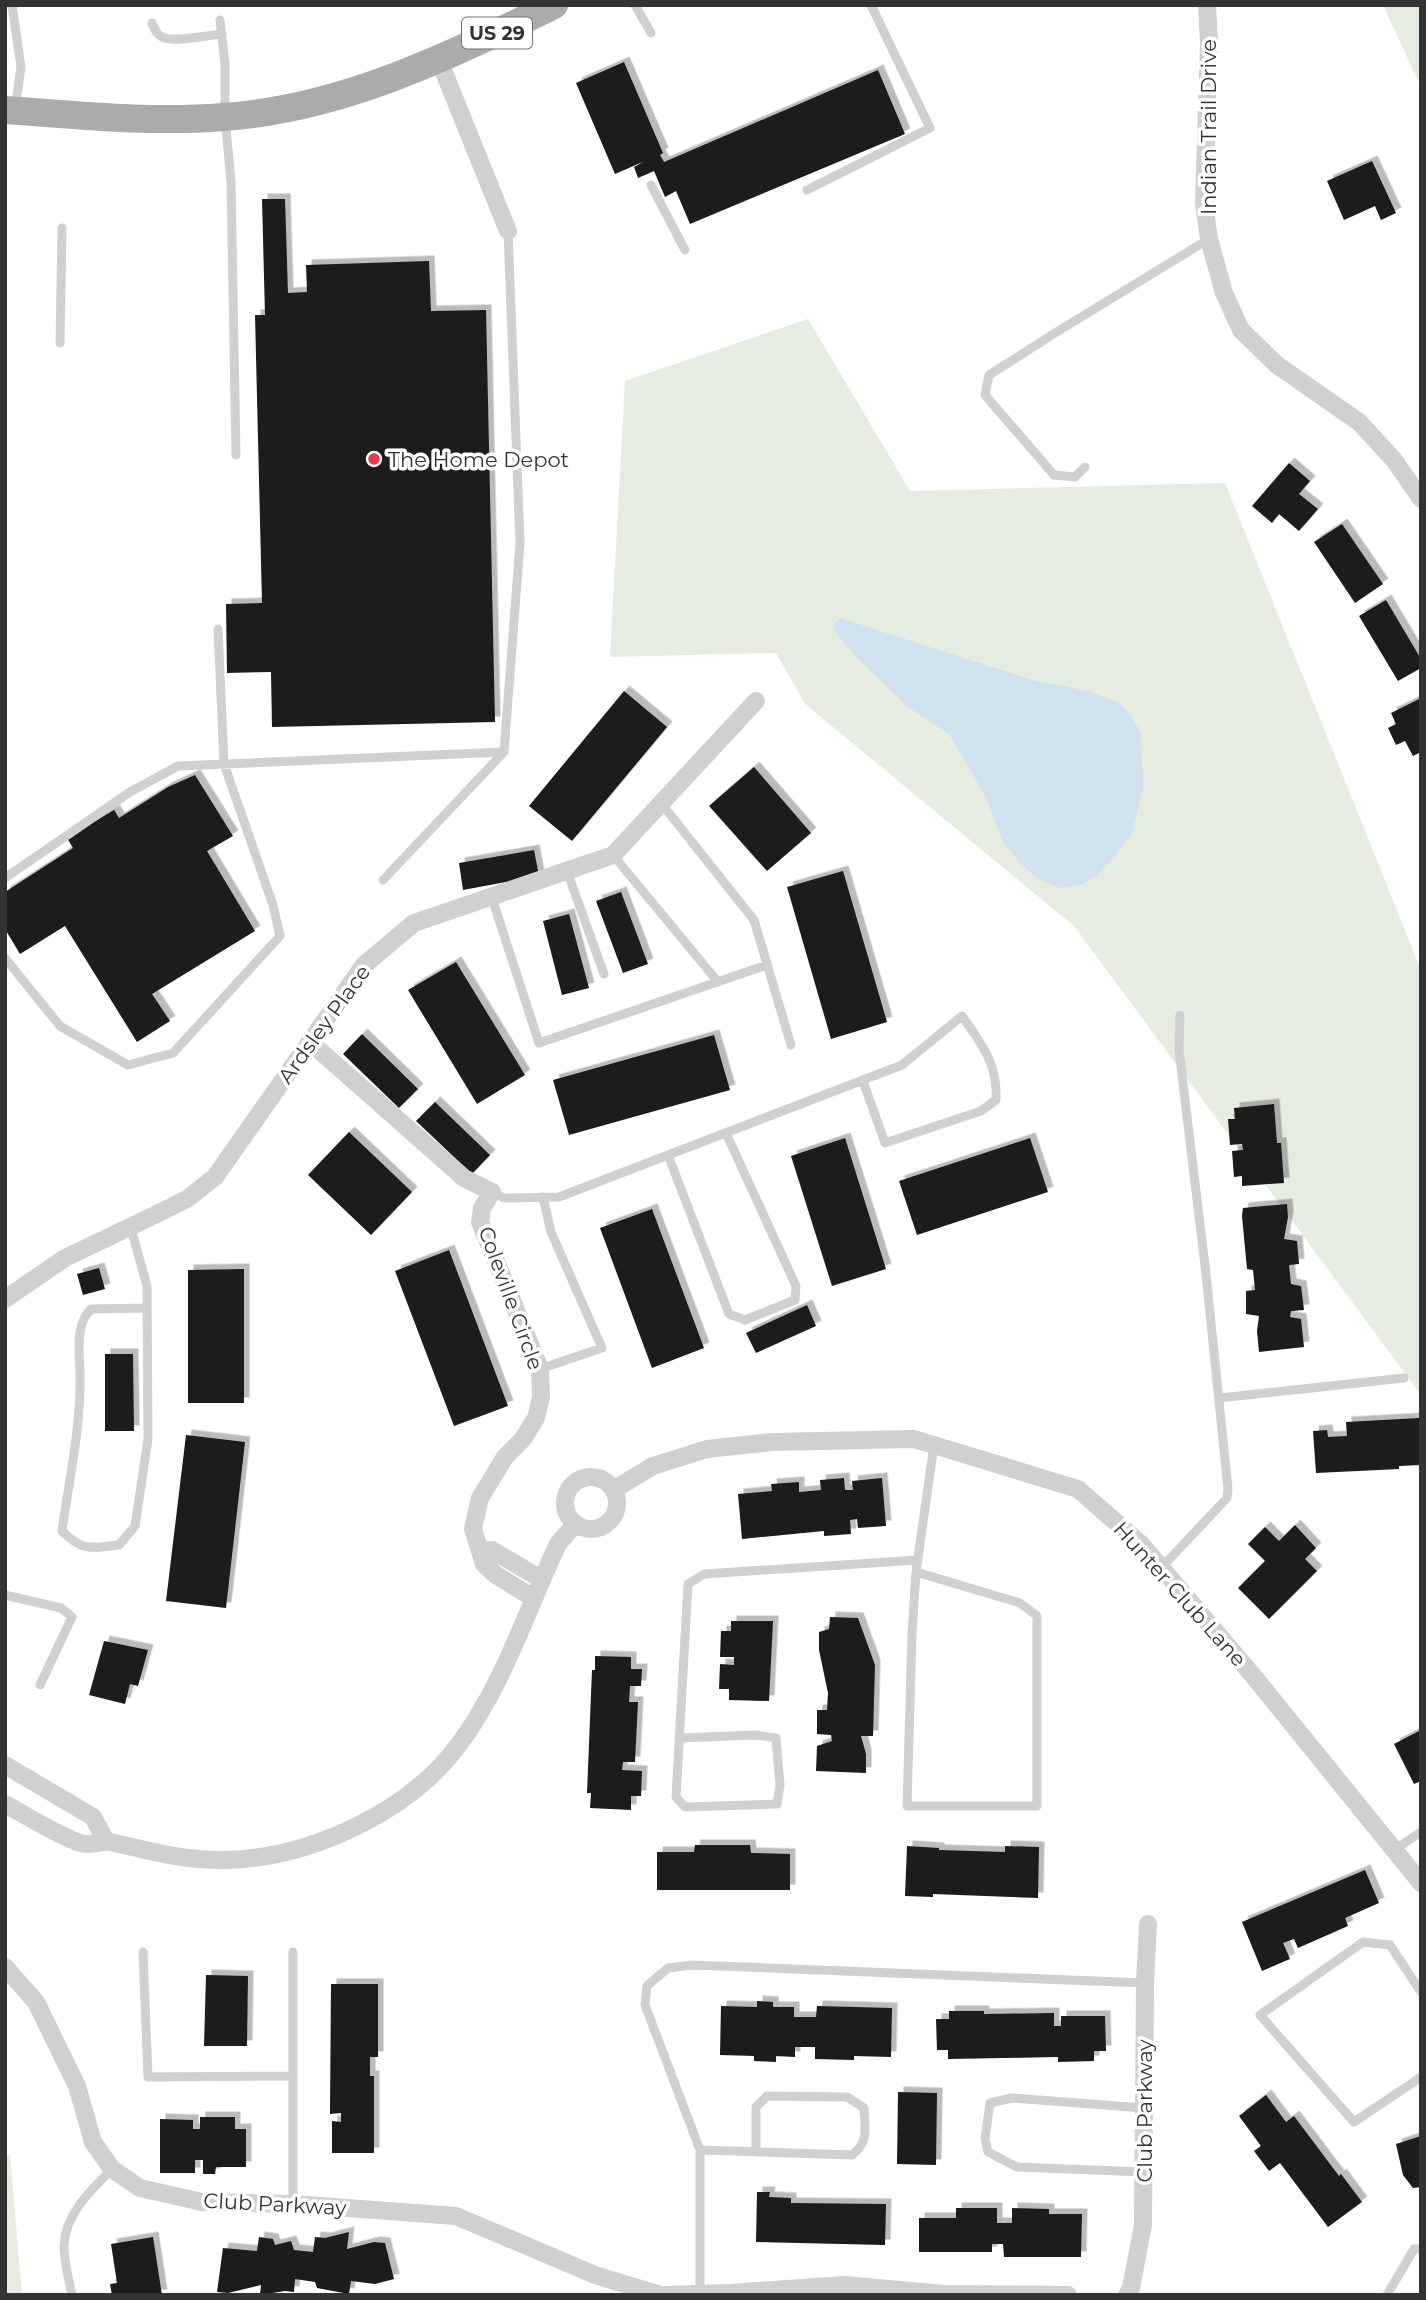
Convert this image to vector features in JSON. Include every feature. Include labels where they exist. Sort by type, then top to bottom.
[{"type":"main road","name":"US 29","points":[[10,110],[165,119],[225,117],[321,101],[385,81],[439,60],[550,6]]},
{"type":"street","name":"Indian Trail Drive","points":[[1207,5],[1209,43],[1204,203],[1209,239],[1224,293],[1241,330],[1277,365],[1359,422],[1394,460],[1421,499]]},
{"type":"street","points":[[439,60],[508,231]]},
{"type":"street","name":"Ardsley Place","points":[[5,1298],[65,1258],[187,1199],[215,1177],[364,965],[414,923],[614,855],[756,701]]},
{"type":"street","name":"Coleville Circle","points":[[310,1042],[464,1178],[492,1192],[482,1208],[480,1222],[540,1369],[541,1397],[536,1418],[523,1439],[505,1457],[480,1498],[473,1529],[484,1564],[496,1575],[533,1598]]},
{"type":"street","name":"Hunter Club Lane","points":[[614,1490],[653,1466],[707,1449],[772,1442],[914,1439],[1078,1489],[1125,1529],[1161,1568],[1255,1678],[1421,1883]]},
{"type":"street","points":[[593,1475],[612,1485],[614,1490],[618,1506],[608,1524],[588,1531],[569,1521],[563,1501],[572,1482],[593,1475]]},
{"type":"street","points":[[5,1804],[83,1844],[106,1841],[189,1858],[237,1859],[299,1849],[337,1837],[375,1816],[420,1785],[459,1745],[488,1701],[558,1544],[575,1524]]},
{"type":"street","points":[[482,1551],[492,1550],[541,1579]]},
{"type":"street","points":[[5,1765],[93,1816],[106,1841]]},
{"type":"street","name":"Club Parkway","points":[[1127,2295],[1132,2288],[1143,2225],[1148,1924]]},
{"type":"street","name":"Club Parkway","points":[[5,1967],[36,2002],[78,2086],[93,2141],[112,2169],[140,2188],[202,2202],[293,2204],[456,2216],[595,2275],[663,2295],[774,2292],[844,2285],[944,2294],[1068,2295]]},
{"type":"lane","points":[[10,110],[21,67],[12,5]]},
{"type":"lane","points":[[635,5],[651,33]]},
{"type":"lane","points":[[807,190],[930,128],[871,5]]},
{"type":"lane","points":[[220,20],[231,182],[236,455]]},
{"type":"lane","points":[[152,23],[162,37],[172,39],[222,34]]},
{"type":"lane","points":[[652,185],[685,250]]},
{"type":"lane","points":[[60,343],[62,228]]},
{"type":"lane","points":[[383,880],[505,752],[520,542],[508,231]]},
{"type":"lane","points":[[1085,467],[1075,477],[1054,475],[985,395],[989,375],[1209,239]]},
{"type":"lane","points":[[5,957],[60,1027],[128,1065],[173,1053],[281,936],[273,905],[223,764],[218,629]]},
{"type":"lane","points":[[5,878],[130,792],[178,766],[505,752]]},
{"type":"lane","points":[[661,803],[754,920],[791,1045]]},
{"type":"lane","points":[[614,855],[718,982]]},
{"type":"lane","points":[[567,871],[604,974]]},
{"type":"lane","points":[[492,898],[539,1043],[767,965]]},
{"type":"lane","points":[[1161,1568],[1227,1498],[1228,1471],[1179,1050],[1180,1015]]},
{"type":"lane","points":[[492,1192],[504,1198],[559,1196],[902,1065],[962,1016],[981,1043],[997,1080],[996,1100],[981,1111],[885,1143],[863,1081]]},
{"type":"lane","points":[[668,1155],[729,1314],[745,1320],[795,1300],[796,1286],[726,1133]]},
{"type":"lane","points":[[540,1369],[602,1348],[551,1232],[543,1197]]},
{"type":"lane","points":[[130,1226],[147,1286],[148,1440],[135,1526],[119,1545],[77,1546],[62,1531],[81,1396],[80,1328],[83,1317],[91,1309],[147,1308]]},
{"type":"lane","points":[[1220,1398],[1404,1378]]},
{"type":"lane","points":[[916,1573],[1020,1604],[1037,1616],[1037,1807],[907,1805],[916,1573],[934,1445]]},
{"type":"lane","points":[[679,1738],[755,1735],[776,1738],[780,1785],[777,1804],[685,1807],[676,1797],[679,1738],[688,1584],[704,1574],[918,1560]]},
{"type":"lane","points":[[5,1595],[61,1608],[72,1617],[40,1685]]},
{"type":"lane","points":[[1394,1850],[1421,1832]]},
{"type":"lane","points":[[1421,1992],[1390,1945],[1363,1942],[1260,2015],[1354,2122],[1421,2077]]},
{"type":"lane","points":[[142,1952],[148,2077],[292,2076]]},
{"type":"lane","points":[[293,1952],[293,2204]]},
{"type":"lane","points":[[700,2294],[700,2150],[645,2005],[647,1986],[668,1968],[692,1965],[1145,1983]]},
{"type":"lane","points":[[700,2150],[756,2152],[852,2155],[862,2147],[866,2132],[864,2108],[847,2097],[767,2096],[756,2107],[756,2152]]},
{"type":"lane","points":[[1144,2108],[1012,2098],[990,2103],[985,2138],[988,2152],[1017,2167],[1144,2172]]},
{"type":"lane","points":[[72,2295],[64,2246],[69,2227],[87,2195],[112,2169]]},
{"type":"lane","points":[[1387,2295],[1414,2249],[1421,2249]]},
{"type":"shaded area","points":[[1383,5],[1421,5],[1421,87]]},
{"type":"shaded area","points":[[808,319],[910,491],[1225,483],[1421,970],[1421,1395],[1074,926],[805,704],[776,653],[610,657],[625,381]]},
{"type":"shaded area","points":[[5,2155],[10,2155],[22,2295],[5,2295]]},
{"type":"water","points":[[840,618],[1032,680],[1088,691],[1118,702],[1141,733],[1143,786],[1133,832],[1115,856],[1097,875],[1083,884],[1060,888],[1038,879],[1003,842],[986,797],[949,734],[908,707],[858,659],[835,632],[834,624]]},
{"type":"building","points":[[624,62],[663,153],[660,155],[664,162],[878,70],[905,134],[690,224],[676,191],[665,197],[654,171],[638,178],[634,167],[645,161],[615,174],[576,83]]},
{"type":"building","points":[[1372,161],[1396,213],[1381,220],[1375,206],[1344,220],[1327,181]]},
{"type":"building","name":"The Home Depot","points":[[262,199],[285,199],[288,293],[307,292],[306,265],[429,261],[431,311],[486,310],[495,722],[272,727],[271,672],[227,673],[226,604],[262,603],[255,315],[265,315]]},
{"type":"building","points":[[1289,463],[1310,481],[1299,494],[1318,509],[1299,531],[1279,514],[1272,523],[1252,506]]},
{"type":"building","points":[[1342,524],[1383,584],[1355,603],[1314,542]]},
{"type":"building","points":[[1386,600],[1421,659],[1421,668],[1398,681],[1359,616]]},
{"type":"building","points":[[624,691],[667,727],[572,841],[529,806]]},
{"type":"building","points":[[1421,698],[1421,752],[1413,756],[1405,741],[1396,745],[1388,728],[1396,724],[1391,713]]},
{"type":"building","points":[[754,767],[811,833],[767,871],[709,806]]},
{"type":"building","points":[[195,775],[233,836],[207,851],[255,931],[152,994],[170,1021],[137,1042],[65,926],[20,954],[5,929],[5,892],[73,848],[67,838],[114,810],[119,818],[168,787]]},
{"type":"building","points":[[534,850],[539,876],[463,890],[459,863]]},
{"type":"building","points":[[843,871],[887,1022],[831,1039],[787,887]]},
{"type":"building","points":[[621,892],[648,964],[623,973],[596,901]]},
{"type":"building","points":[[569,914],[589,988],[562,995],[543,921]]},
{"type":"building","points":[[456,962],[525,1075],[477,1104],[408,990]]},
{"type":"building","points":[[362,1034],[418,1089],[399,1108],[343,1054]]},
{"type":"building","points":[[714,1035],[730,1090],[569,1135],[553,1080]]},
{"type":"building","points":[[435,1102],[490,1155],[472,1174],[416,1121]]},
{"type":"building","points":[[1274,1104],[1284,1183],[1242,1186],[1242,1176],[1234,1177],[1232,1151],[1243,1150],[1242,1144],[1230,1145],[1228,1119],[1235,1119],[1234,1108]]},
{"type":"building","points":[[349,1132],[412,1192],[371,1235],[308,1175]]},
{"type":"building","points":[[845,1138],[886,1269],[832,1286],[791,1156]]},
{"type":"building","points":[[1030,1138],[1048,1192],[917,1235],[899,1181]]},
{"type":"building","points":[[1287,1204],[1288,1217],[1284,1239],[1297,1241],[1299,1264],[1289,1265],[1291,1284],[1301,1286],[1304,1310],[1291,1311],[1290,1317],[1301,1319],[1304,1347],[1259,1352],[1259,1316],[1246,1314],[1246,1291],[1255,1290],[1253,1270],[1247,1269],[1243,1208]]},
{"type":"building","points":[[652,1209],[704,1348],[652,1368],[600,1228]]},
{"type":"building","points":[[449,1250],[508,1406],[454,1426],[395,1271]]},
{"type":"building","points":[[99,1268],[105,1289],[83,1295],[77,1274]]},
{"type":"building","points":[[244,1269],[244,1403],[188,1403],[188,1270]]},
{"type":"building","points":[[807,1305],[816,1326],[756,1353],[746,1333]]},
{"type":"building","points":[[105,1354],[133,1354],[134,1431],[105,1431]]},
{"type":"building","points":[[1419,1418],[1421,1465],[1399,1466],[1399,1469],[1316,1473],[1313,1431],[1327,1430],[1328,1437],[1347,1436],[1346,1422]]},
{"type":"building","points":[[186,1435],[245,1442],[226,1608],[166,1601]]},
{"type":"building","points":[[844,1478],[845,1490],[853,1490],[852,1481],[882,1478],[886,1526],[858,1528],[857,1519],[850,1520],[851,1534],[824,1536],[824,1531],[742,1539],[738,1494],[772,1491],[771,1484],[799,1482],[799,1492],[821,1490],[820,1480]]},
{"type":"building","points":[[1295,1525],[1316,1548],[1305,1559],[1317,1571],[1269,1619],[1238,1588],[1265,1561],[1248,1544],[1265,1527],[1279,1541]]},
{"type":"building","points":[[830,1617],[858,1618],[875,1665],[873,1736],[861,1736],[866,1754],[866,1773],[816,1771],[817,1746],[832,1741],[831,1735],[817,1734],[817,1710],[827,1710],[828,1693],[819,1650],[819,1632],[829,1629]]},
{"type":"building","points":[[731,1621],[773,1621],[769,1701],[729,1700],[729,1689],[719,1689],[720,1664],[734,1665],[734,1657],[720,1657],[721,1631],[731,1631]]},
{"type":"building","points":[[104,1641],[148,1650],[138,1686],[130,1684],[125,1704],[89,1695]]},
{"type":"building","points":[[595,1656],[631,1657],[631,1669],[642,1669],[641,1686],[630,1686],[629,1702],[638,1702],[635,1762],[623,1762],[622,1770],[642,1771],[641,1796],[631,1796],[631,1810],[590,1808],[591,1793],[587,1793],[592,1670],[595,1670]]},
{"type":"building","points":[[1421,1730],[1421,1781],[1414,1784],[1394,1744]]},
{"type":"building","points":[[695,1845],[750,1845],[751,1853],[790,1854],[790,1890],[657,1890],[657,1852],[694,1852]]},
{"type":"building","points":[[907,1846],[1005,1852],[1005,1846],[1039,1847],[1038,1898],[933,1894],[933,1897],[905,1896]]},
{"type":"building","points":[[1365,1870],[1379,1903],[1345,1918],[1348,1926],[1298,1948],[1294,1939],[1283,1943],[1290,1959],[1262,1971],[1242,1922]]},
{"type":"building","points":[[206,1975],[248,1976],[247,2046],[204,2046]]},
{"type":"building","points":[[331,1984],[378,1984],[378,2057],[370,2057],[370,2076],[374,2076],[374,2153],[332,2153],[332,2121],[341,2122],[341,2113],[330,2114]]},
{"type":"building","points":[[757,2001],[773,2002],[773,2007],[794,2007],[794,2017],[816,2017],[817,2006],[892,2008],[891,2057],[815,2059],[815,2047],[795,2047],[795,2057],[776,2056],[776,2062],[754,2061],[754,2056],[720,2055],[721,2006],[757,2007]]},
{"type":"building","points":[[949,2011],[984,2011],[984,2014],[1054,2013],[1054,2026],[1061,2026],[1061,2016],[1105,2016],[1106,2051],[1094,2051],[1094,2061],[1058,2062],[1058,2057],[948,2059],[948,2050],[937,2050],[936,2019],[949,2019]]},
{"type":"building","points":[[898,2092],[937,2093],[936,2165],[897,2164]]},
{"type":"building","points":[[1266,2095],[1286,2122],[1294,2116],[1362,2202],[1328,2227],[1280,2163],[1269,2171],[1254,2151],[1261,2146],[1239,2116]]},
{"type":"building","points":[[200,2117],[235,2117],[235,2129],[246,2129],[246,2167],[216,2167],[215,2174],[203,2174],[203,2160],[195,2160],[195,2173],[160,2173],[160,2119],[193,2120],[193,2129],[200,2129]]},
{"type":"building","points":[[1421,2136],[1421,2187],[1413,2188],[1403,2175],[1396,2144]]},
{"type":"building","points":[[757,2192],[770,2192],[769,2197],[791,2198],[791,2203],[886,2204],[885,2245],[756,2242]]},
{"type":"building","points":[[956,2208],[997,2208],[997,2223],[1012,2223],[1012,2208],[1049,2209],[1049,2214],[1082,2214],[1081,2257],[1004,2257],[1003,2244],[992,2244],[992,2252],[919,2252],[919,2218],[956,2218]]},
{"type":"building","points":[[349,2232],[347,2249],[374,2242],[385,2243],[394,2279],[375,2284],[351,2281],[349,2294],[317,2288],[315,2282],[295,2279],[294,2292],[260,2295],[261,2285],[228,2293],[217,2292],[223,2248],[257,2251],[259,2237],[273,2239],[275,2245],[291,2241],[294,2250],[313,2252],[315,2237],[325,2238]]},
{"type":"building","points":[[153,2237],[162,2295],[112,2295],[110,2284],[117,2283],[111,2244]]},
{"type":"place","name":"The Home Depot","points":[[374,459]]}]
